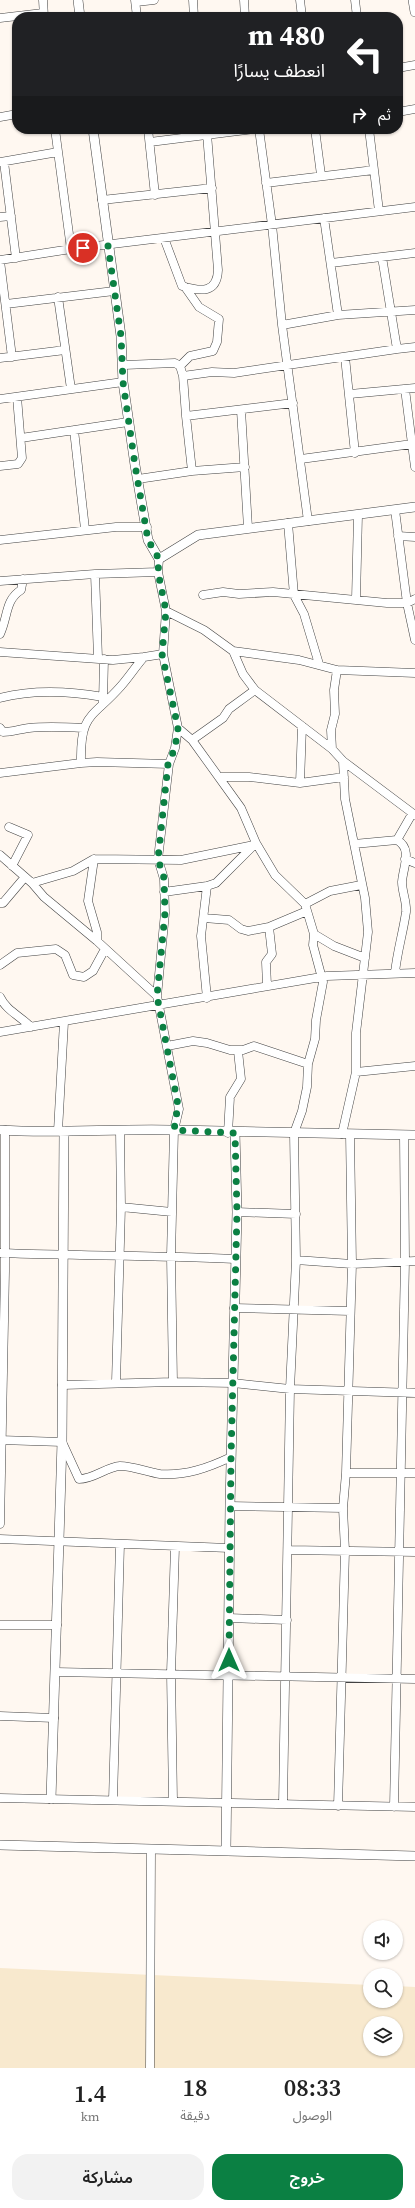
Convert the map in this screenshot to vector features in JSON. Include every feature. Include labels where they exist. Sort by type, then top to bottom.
[{"type":"street","points":[[43,0],[44,12]]},
{"type":"street","points":[[78,0],[79,12]]},
{"type":"street","points":[[136,12],[136,1],[154,0]]},
{"type":"street","points":[[193,0],[194,12]]},
{"type":"street","points":[[244,0],[245,12]]},
{"type":"street","points":[[300,0],[301,12]]},
{"type":"street","points":[[355,0],[356,12]]},
{"type":"street","points":[[414,0],[415,12]]},
{"type":"street","points":[[0,18],[12,17]]},
{"type":"street","points":[[403,67],[415,66]]},
{"type":"street","points":[[403,111],[415,109]]},
{"type":"street","points":[[0,117],[12,115]]},
{"type":"street","points":[[56,134],[71,249]]},
{"type":"street","points":[[93,134],[124,365],[123,382],[128,422],[148,540],[159,559],[158,572],[166,611],[162,654],[178,728],[175,748],[168,764],[158,859],[164,878],[165,913],[157,996],[160,1005],[178,1105],[174,1130],[171,1256],[173,1382]]},
{"type":"street","points":[[149,134],[155,194]]},
{"type":"street","points":[[150,142],[207,134],[216,232],[218,280],[213,287],[208,290],[185,287]]},
{"type":"street","points":[[260,134],[272,225],[282,324],[294,403],[308,521]]},
{"type":"street","points":[[316,134],[321,175]]},
{"type":"street","points":[[370,134],[380,211]]},
{"type":"street","points":[[16,258],[2,162],[58,152]]},
{"type":"street","points":[[266,182],[374,170]]},
{"type":"street","points":[[102,200],[212,188]]},
{"type":"street","points":[[12,357],[0,260],[71,249],[108,246],[415,207]]},
{"type":"street","points":[[0,216],[11,216]]},
{"type":"street","points":[[324,218],[338,315]]},
{"type":"street","points":[[164,238],[182,286],[185,287],[198,307],[219,319],[217,342],[213,351],[190,356],[180,366]]},
{"type":"street","points":[[331,263],[415,253]]},
{"type":"street","points":[[382,257],[397,350]]},
{"type":"street","points":[[6,304],[114,291]]},
{"type":"street","points":[[58,297],[71,389]]},
{"type":"street","points":[[282,324],[338,315],[391,310],[415,310]]},
{"type":"street","points":[[183,376],[212,372],[234,372],[415,347]]},
{"type":"street","points":[[0,358],[65,350]]},
{"type":"street","points":[[345,357],[355,453]]},
{"type":"street","points":[[124,365],[175,362],[180,366],[183,376],[192,471]]},
{"type":"street","points":[[0,399],[123,382]]},
{"type":"street","points":[[350,394],[415,388]]},
{"type":"street","points":[[405,389],[415,467]]},
{"type":"street","points":[[0,466],[18,464],[21,462],[21,438],[17,397]]},
{"type":"street","points":[[186,416],[294,403]]},
{"type":"street","points":[[241,410],[248,528]]},
{"type":"street","points":[[21,438],[128,422]]},
{"type":"street","points":[[74,430],[85,530]]},
{"type":"street","points":[[301,459],[355,453],[412,444]]},
{"type":"street","points":[[138,479],[192,471],[245,467]]},
{"type":"street","points":[[159,559],[198,535],[415,508]]},
{"type":"street","points":[[395,510],[407,603],[415,640]]},
{"type":"street","points":[[356,600],[358,515]]},
{"type":"street","points":[[288,523],[294,595],[304,614],[318,664]]},
{"type":"street","points":[[0,540],[116,527],[147,527]]},
{"type":"street","points":[[398,536],[415,537]]},
{"type":"street","points":[[0,581],[95,574],[158,572]]},
{"type":"street","points":[[95,574],[103,700]]},
{"type":"street","points":[[0,634],[10,599],[21,590],[23,579]]},
{"type":"street","points":[[203,595],[223,592],[239,594],[273,592],[294,595],[407,603],[415,599]]},
{"type":"street","points":[[166,611],[204,630],[233,651],[318,664],[337,670],[415,673]]},
{"type":"street","points":[[233,651],[243,674],[255,690],[332,749],[343,761],[414,814],[397,840]]},
{"type":"street","points":[[0,652],[101,658],[144,657],[162,654]]},
{"type":"street","points":[[80,764],[83,728],[103,700],[121,686],[144,657]]},
{"type":"street","points":[[332,749],[331,730],[335,714],[334,690],[337,670]]},
{"type":"street","points":[[192,740],[223,718],[229,709],[255,690]]},
{"type":"street","points":[[0,698],[18,694],[50,692],[103,700]]},
{"type":"street","points":[[0,728],[4,732],[7,732],[28,728],[56,726],[83,728]]},
{"type":"street","points":[[300,783],[302,726]]},
{"type":"street","points":[[178,728],[192,740],[241,808],[255,844],[275,874],[306,907],[314,934],[314,945],[322,987],[316,1020],[316,1039],[308,1064],[307,1087],[302,1111],[294,1133],[296,1260],[290,1390],[288,1620],[283,1804]]},
{"type":"street","points":[[338,1806],[345,1551],[343,1508],[346,1473],[352,1264],[346,1134],[356,1072],[356,1034],[368,932],[367,913],[346,799],[343,761]]},
{"type":"street","points":[[0,773],[97,762],[168,764]]},
{"type":"street","points":[[219,778],[248,777],[300,783],[344,777]]},
{"type":"street","points":[[9,827],[28,835],[12,866]]},
{"type":"street","points":[[354,844],[397,840],[405,846],[402,881],[406,912],[397,949],[395,973]]},
{"type":"street","points":[[32,883],[73,871],[94,859],[181,860],[255,844]]},
{"type":"street","points":[[164,892],[207,886],[216,883],[255,844]]},
{"type":"street","points":[[1,858],[32,883],[44,897],[97,941],[157,996]]},
{"type":"street","points":[[94,859],[88,901],[97,932],[97,941]]},
{"type":"street","points":[[405,859],[415,863]]},
{"type":"street","points":[[0,903],[3,903],[25,877]]},
{"type":"street","points":[[204,918],[229,920],[244,931],[269,927],[306,907],[330,891],[362,885]]},
{"type":"street","points":[[207,886],[202,948],[207,998]]},
{"type":"street","points":[[267,986],[265,966],[272,954],[269,927]]},
{"type":"street","points":[[314,934],[334,946],[365,958]]},
{"type":"street","points":[[0,965],[17,953],[56,949],[65,956],[73,975],[84,977],[93,971],[105,949]]},
{"type":"street","points":[[0,1032],[207,998],[321,977],[363,974],[415,973]]},
{"type":"street","points":[[0,997],[4,1005],[17,1013],[31,1027]]},
{"type":"street","points":[[51,1799],[62,1442],[63,1254],[61,1131],[64,1022]]},
{"type":"street","points":[[167,1046],[201,1041],[225,1049],[238,1051],[254,1046],[308,1064]]},
{"type":"street","points":[[226,1850],[225,1803],[229,1675],[229,1548],[237,1212],[230,1097],[241,1079],[238,1051]]},
{"type":"street","points":[[356,1072],[415,1066]]},
{"type":"street","points":[[0,1524],[3,1253],[2,1130],[174,1130],[232,1133],[415,1135]]},
{"type":"street","points":[[116,1382],[121,1207],[120,1131]]},
{"type":"street","points":[[394,1807],[405,1261],[404,1135]]},
{"type":"street","points":[[121,1207],[172,1212]]},
{"type":"street","points":[[237,1212],[296,1214]]},
{"type":"street","points":[[3,1253],[120,1257],[171,1256],[236,1259]]},
{"type":"street","points":[[296,1260],[352,1264],[405,1261],[415,1262]]},
{"type":"street","points":[[234,1308],[350,1311]]},
{"type":"street","points":[[62,1385],[116,1382],[233,1383],[290,1390],[415,1393]]},
{"type":"street","points":[[1,1440],[62,1442]]},
{"type":"street","points":[[62,1442],[79,1479],[88,1479],[119,1466],[160,1474],[180,1474],[212,1466],[231,1457]]},
{"type":"street","points":[[346,1473],[415,1473]]},
{"type":"street","points":[[230,1506],[343,1508]]},
{"type":"street","points":[[0,1539],[58,1540],[175,1547],[229,1548]]},
{"type":"street","points":[[113,1800],[118,1674],[120,1544]]},
{"type":"street","points":[[173,1801],[171,1673],[175,1547]]},
{"type":"street","points":[[289,1550],[415,1552]]},
{"type":"street","points":[[229,1618],[288,1620]]},
{"type":"street","points":[[0,1625],[57,1625]]},
{"type":"street","points":[[56,1672],[118,1674],[171,1673],[415,1679]]},
{"type":"street","points":[[0,1716],[54,1718]]},
{"type":"street","points":[[0,1798],[415,1807]]},
{"type":"street","points":[[0,1845],[415,1856]]},
{"type":"street","points":[[150,2068],[151,1850]]},
{"type":"shaded area","points":[[0,1968],[363,1985],[363,2008],[403,2008],[403,1986],[415,1987],[415,2068],[0,2068]]},
{"type":"route","points":[[83,248],[108,246],[121,336],[124,365],[123,382],[128,422],[148,540],[159,559],[158,572],[166,611],[162,654],[178,728],[175,748],[168,764],[158,859],[164,878],[165,913],[157,996],[160,1005],[179,1109],[174,1130],[235,1133],[237,1212],[229,1548],[229,1660]]}]
